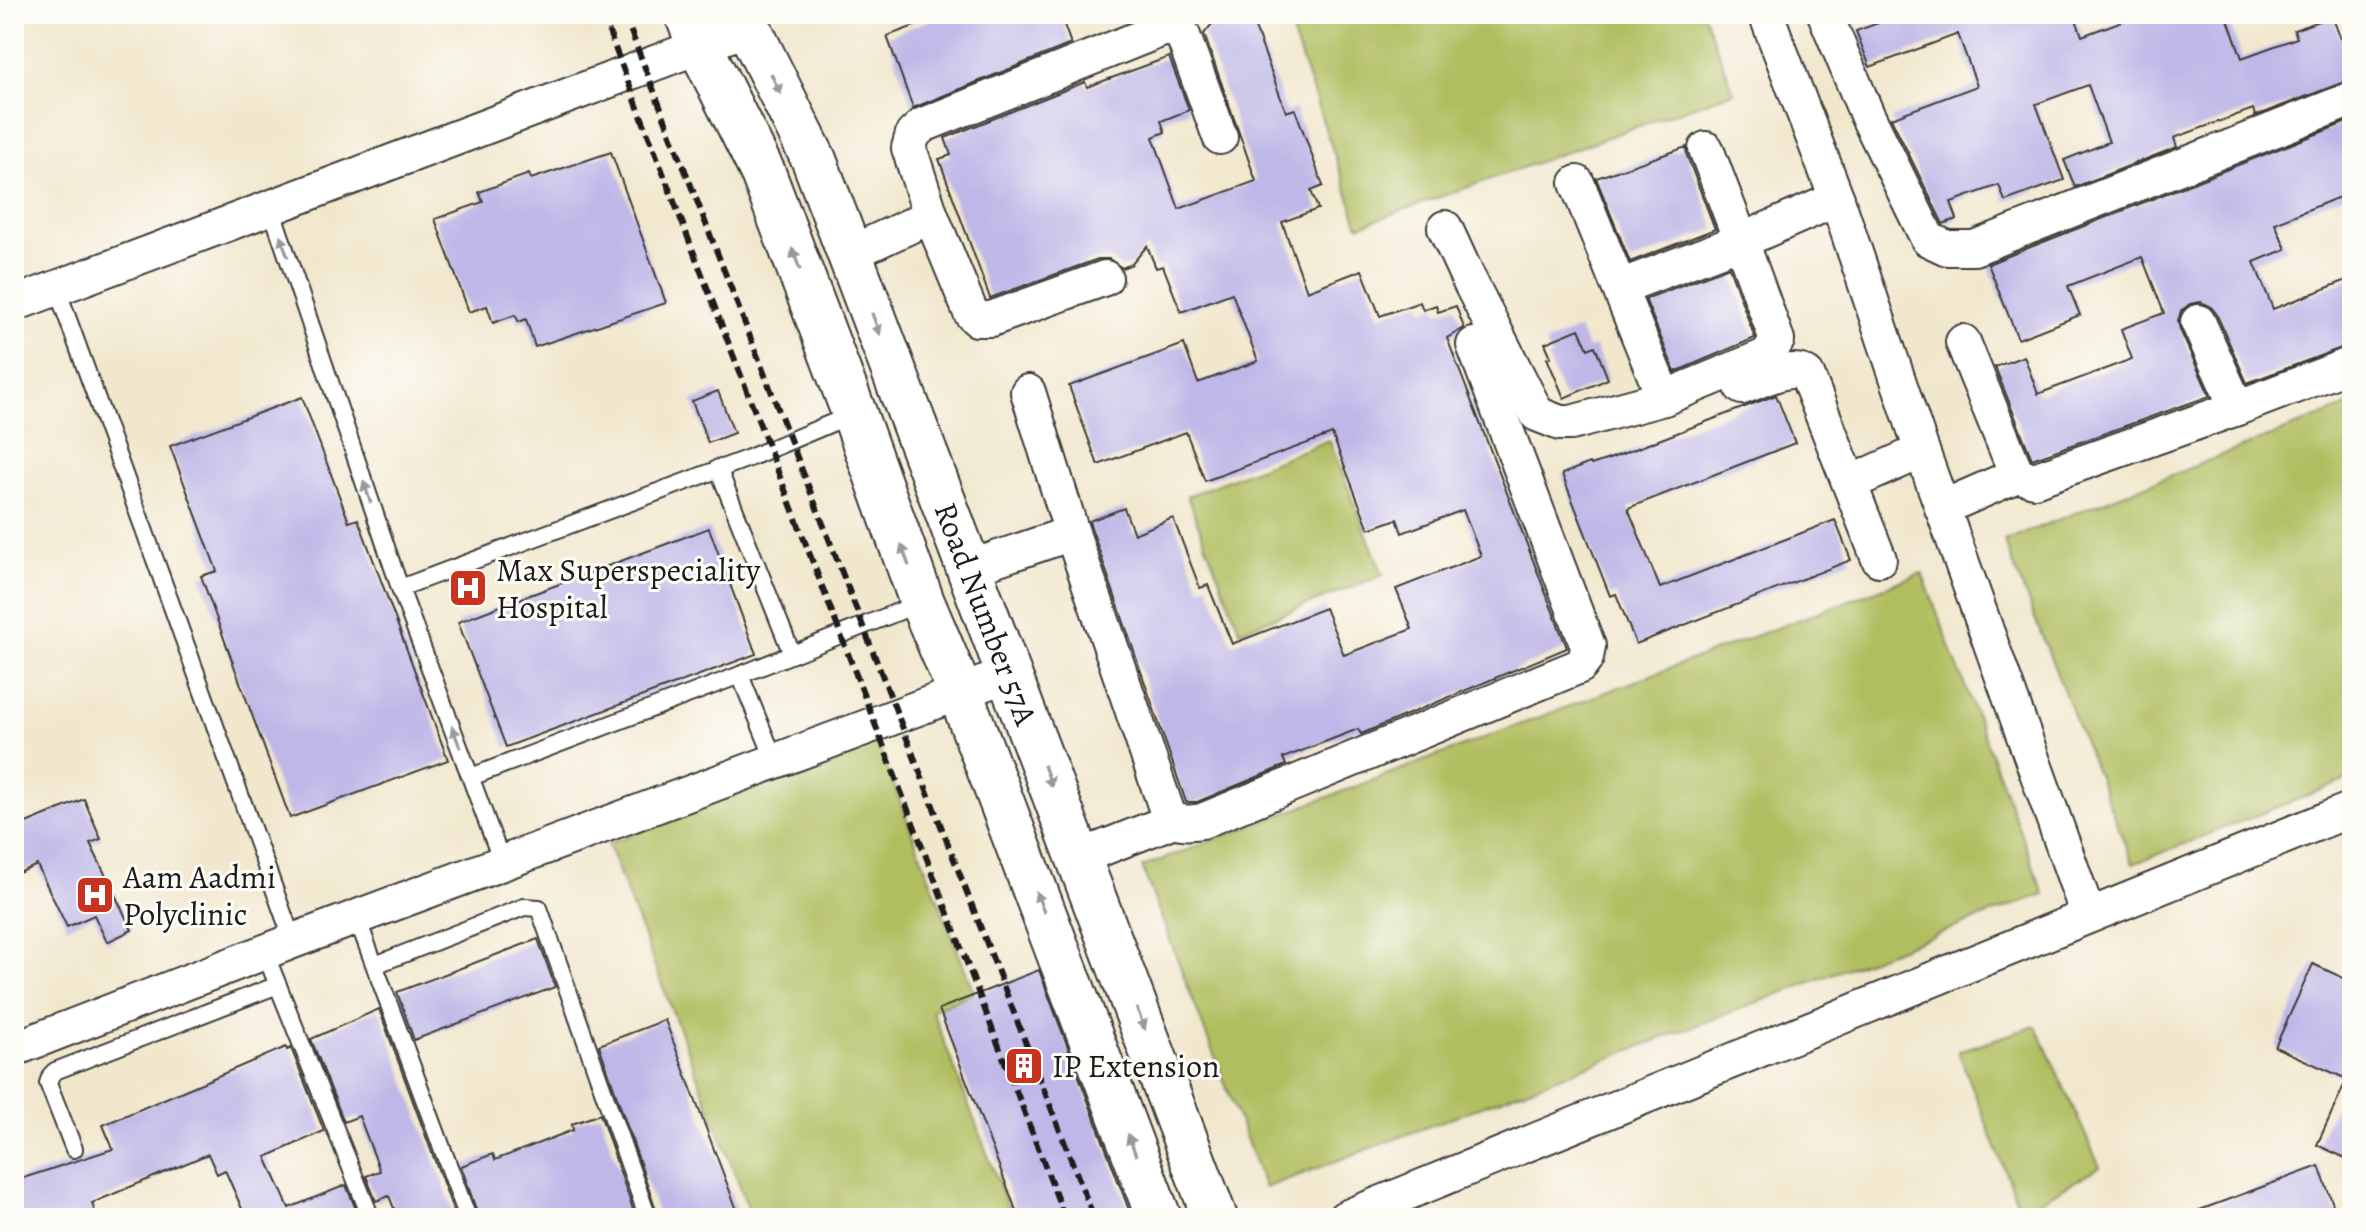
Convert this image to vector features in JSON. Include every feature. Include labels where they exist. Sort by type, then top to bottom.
[{"type":"street","points":[[1766,14],[1837,199],[1922,451],[2088,915]]},
{"type":"street","points":[[1779,46],[1826,19],[1867,115],[1928,239],[1947,248],[1974,248],[2352,99]]},
{"type":"street","points":[[14,304],[271,208],[693,30],[745,21]]},
{"type":"street","name":"Road Number 57A","points":[[745,21],[814,160],[1215,1218]]},
{"type":"street","points":[[1105,278],[991,319],[977,319],[971,313],[931,216],[909,148],[913,134],[923,125],[1170,28],[1182,33],[1220,137]]},
{"type":"street","name":"Road Number 57A","points":[[693,30],[763,173],[922,602],[960,692],[1159,1218]]},
{"type":"street","points":[[1445,228],[1537,414],[1560,423],[1571,423],[1664,398],[1768,355],[1777,340],[1706,149]]},
{"type":"street","points":[[1577,183],[1664,398]]},
{"type":"street","points":[[1620,287],[1741,241],[1837,199]]},
{"type":"street","points":[[849,254],[931,216]]},
{"type":"street","points":[[2198,322],[2237,408]]},
{"type":"street","points":[[1963,342],[2017,475]]},
{"type":"street","points":[[1028,392],[1072,533],[1169,817],[1190,823],[1202,821],[1580,666],[1586,658],[1588,646],[1474,345]]},
{"type":"street","points":[[1942,508],[2017,475],[2041,479],[2352,364]]},
{"type":"street","points":[[1560,450],[1791,370],[1799,370],[1807,375],[1879,559]]},
{"type":"street","points":[[1850,483],[1922,451]]},
{"type":"street","points":[[969,568],[1072,533]]},
{"type":"street","points":[[14,1049],[502,862],[1009,674]]},
{"type":"street","points":[[1345,1218],[2352,809]]},
{"type":"street","points":[[1080,857],[1174,820]]},
{"type":"lane","points":[[271,208],[400,588],[502,862]]},
{"type":"lane","points":[[57,289],[279,947],[278,985],[371,1218]]},
{"type":"lane","points":[[400,588],[749,458],[854,413]]},
{"type":"lane","points":[[718,468],[792,654]]},
{"type":"lane","points":[[471,777],[922,602]]},
{"type":"lane","points":[[740,675],[775,761]]},
{"type":"lane","points":[[375,965],[524,907],[539,908],[648,1218]]},
{"type":"lane","points":[[357,918],[468,1218]]},
{"type":"lane","points":[[74,1149],[48,1083],[55,1071],[278,985]]},
{"type":"green space","points":[[1302,14],[1703,14],[1734,92],[1359,226],[1288,20]]},
{"type":"green space","points":[[2352,404],[2352,778],[2133,864],[2004,541]]},
{"type":"green space","points":[[1329,440],[1383,575],[1240,631],[1187,496]]},
{"type":"green space","points":[[1922,573],[2044,894],[1265,1188],[1142,867]]},
{"type":"green space","points":[[877,742],[974,993],[932,1010],[1012,1218],[752,1218],[608,844]]},
{"type":"green space","points":[[2036,1026],[2100,1167],[2021,1212],[1958,1051]]},
{"type":"building","points":[[947,14],[1060,14],[1071,44],[913,108],[887,36]]},
{"type":"building","points":[[1220,14],[1250,14],[1286,112],[1295,109],[1323,186],[1311,191],[1318,209],[1282,222],[1307,291],[1362,270],[1380,316],[1420,302],[1423,310],[1436,305],[1438,312],[1456,306],[1464,328],[1447,338],[1567,648],[1361,734],[1358,729],[1283,758],[1286,765],[1197,802],[1186,802],[1089,521],[1124,508],[1134,534],[1173,518],[1200,588],[1208,585],[1232,644],[1325,608],[1344,655],[1412,629],[1396,589],[1481,556],[1463,510],[1402,533],[1397,519],[1369,529],[1332,434],[1205,481],[1186,432],[1098,465],[1069,386],[1184,344],[1198,383],[1258,361],[1232,293],[1181,312],[1163,266],[1156,268],[1147,246],[1132,264],[1122,268],[1109,259],[1098,259],[990,298],[939,159],[951,155],[945,138],[1085,82],[1087,87],[1169,57],[1189,110],[1161,121],[1165,132],[1153,137],[1179,209],[1256,181],[1204,34]]},
{"type":"building","points":[[1903,14],[2074,14],[2082,36],[2141,14],[2226,14],[2242,58],[2297,38],[2294,30],[2332,16],[2352,69],[2352,79],[2255,116],[2253,109],[2174,138],[2177,147],[2075,187],[2064,160],[2109,142],[2088,85],[2036,104],[2064,180],[2005,201],[1999,185],[1951,202],[1957,219],[1943,224],[1891,118],[1977,86],[1958,34],[1870,67],[1856,31]]},
{"type":"building","points":[[2352,120],[2352,192],[2275,223],[2286,249],[2254,262],[2273,309],[2352,278],[2352,344],[2247,383],[2216,313],[2201,302],[2190,304],[2181,311],[2178,321],[2210,396],[2032,459],[1995,367],[2024,356],[2038,394],[2132,359],[2121,329],[2164,313],[2142,257],[2068,286],[2080,315],[2018,339],[1988,264]]},
{"type":"building","points":[[1686,147],[1715,229],[1630,262],[1596,178]]},
{"type":"building","points":[[611,152],[666,303],[535,347],[526,319],[519,322],[515,315],[493,323],[487,306],[469,312],[435,219],[483,202],[479,192],[529,174],[531,179]]},
{"type":"building","points":[[1729,267],[1755,338],[1675,372],[1645,299]]},
{"type":"building","points":[[1579,329],[1588,349],[1595,346],[1608,379],[1564,398],[1547,358],[1551,357],[1545,343]]},
{"type":"building","points":[[718,391],[734,433],[708,443],[692,401]]},
{"type":"building","points":[[1776,395],[1795,443],[1628,508],[1660,588],[1835,520],[1851,560],[1636,644],[1616,594],[1610,596],[1562,474]]},
{"type":"building","points":[[302,397],[349,522],[358,519],[448,760],[290,818],[201,576],[217,571],[170,446]]},
{"type":"building","points":[[709,528],[756,654],[506,747],[458,622]]},
{"type":"building","points":[[84,799],[101,839],[90,843],[132,930],[107,942],[94,915],[67,927],[37,865],[14,875],[14,828]]},
{"type":"building","points":[[538,939],[555,987],[414,1040],[397,992]]},
{"type":"building","points":[[2313,964],[2352,982],[2352,1161],[2317,1145],[2347,1079],[2275,1047]]},
{"type":"building","name":"IP Extension","points":[[1039,970],[1132,1218],[1019,1218],[939,1009]]},
{"type":"building","points":[[379,1009],[456,1218],[398,1218],[389,1196],[376,1201],[366,1176],[380,1171],[359,1116],[344,1122],[311,1039]]},
{"type":"building","points":[[665,1020],[740,1218],[659,1218],[599,1045]]},
{"type":"building","points":[[286,1047],[287,1050],[291,1048],[324,1131],[266,1157],[289,1208],[346,1185],[356,1209],[334,1218],[246,1218],[225,1170],[217,1174],[208,1154],[92,1203],[97,1218],[14,1218],[14,1181],[113,1149],[103,1125]]},
{"type":"building","points":[[600,1114],[636,1218],[479,1218],[461,1166],[493,1154],[495,1160],[573,1130],[572,1124]]},
{"type":"building","points":[[2319,1166],[2338,1218],[2186,1218],[2186,1215]]},
{"type":"railway","points":[[602,14],[1065,1218]]},
{"type":"railway","points":[[624,14],[1094,1218]]},
{"type":"place","name":"Max Superspeciality Hospital","points":[[468,588]]},
{"type":"place","name":"Aam Aadmi Polyclinic","points":[[95,895]]},
{"type":"place","name":"IP Extension","points":[[1024,1066]]}]
